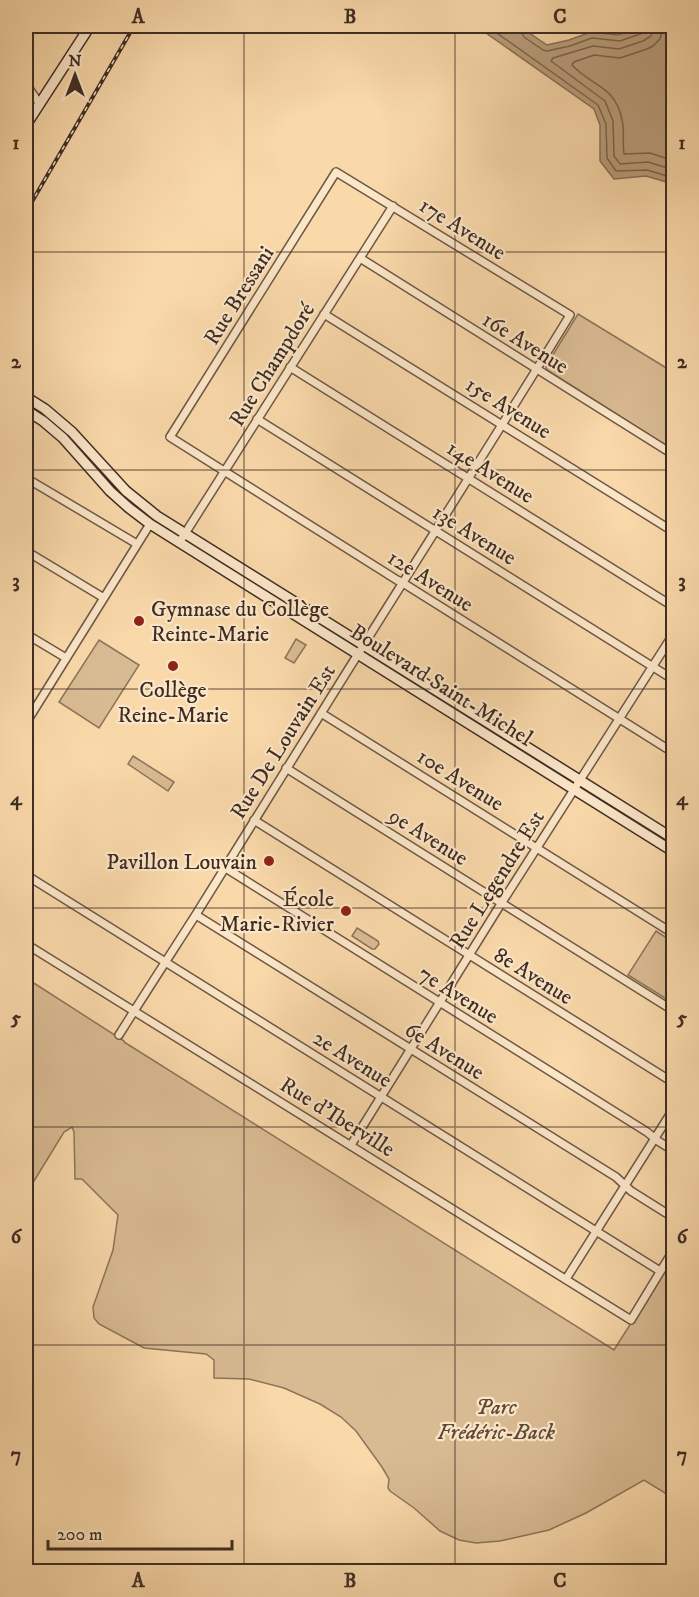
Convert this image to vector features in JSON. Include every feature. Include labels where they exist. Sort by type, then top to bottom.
[{"type":"main road","points":[[26,124],[90,26]]},
{"type":"main road","name":"Boulevard Saint-Michel","points":[[26,397],[68,428],[115,480],[152,512],[674,839]]},
{"type":"main road","name":"Boulevard Saint-Michel","points":[[26,410],[57,433],[76,451],[110,491],[150,524],[674,852]]},
{"type":"street","points":[[26,84],[39,103]]},
{"type":"street","name":"17e Avenue","points":[[336,172],[570,315]]},
{"type":"street","name":"Rue Bressani","points":[[170,437],[336,172]]},
{"type":"street","name":"Rue Champdoré","points":[[180,543],[393,206]]},
{"type":"street","name":"16e Avenue","points":[[360,258],[674,455]]},
{"type":"street","name":"15e Avenue","points":[[324,314],[674,532]]},
{"type":"street","name":"Rue De Louvain Est","points":[[119,1035],[570,315]]},
{"type":"street","name":"14e Avenue","points":[[290,367],[674,607]]},
{"type":"street","name":"13e Avenue","points":[[257,419],[674,680]]},
{"type":"street","name":"12e Avenue","points":[[170,437],[674,753]]},
{"type":"street","points":[[26,478],[137,544]]},
{"type":"street","points":[[26,723],[150,524]]},
{"type":"street","points":[[26,550],[104,598]]},
{"type":"street","name":"Rue Legendre Est","points":[[351,1145],[674,633]]},
{"type":"street","points":[[26,634],[66,658]]},
{"type":"street","name":"10e Avenue","points":[[321,713],[674,934]]},
{"type":"street","name":"9e Avenue","points":[[286,768],[674,1011]]},
{"type":"street","name":"8e Avenue","points":[[254,820],[674,1083]]},
{"type":"street","name":"7e Avenue","points":[[224,867],[674,1151]]},
{"type":"street","name":"2e Avenue","points":[[26,875],[660,1271]]},
{"type":"street","name":"6e Avenue","points":[[196,915],[616,1177],[631,1191],[674,1218]]},
{"type":"street","name":"Rue d'Iberville","points":[[26,944],[631,1320],[660,1271]]},
{"type":"street","points":[[566,1279],[674,1108]]},
{"type":"street","points":[[660,1271],[674,1249]]},
{"type":"green space","points":[[578,314],[673,372],[673,450],[547,370],[546,366]]},
{"type":"green space","points":[[296,639],[306,645],[294,663],[285,658]]},
{"type":"green space","points":[[99,640],[139,665],[99,728],[59,702]]},
{"type":"green space","points":[[133,756],[174,782],[168,791],[128,764]]},
{"type":"green space","points":[[357,928],[378,941],[379,944],[375,949],[352,936]]},
{"type":"green space","points":[[656,931],[673,942],[673,1003],[628,975]]},
{"type":"green space","name":"Parc Frédéric-Back","points":[[26,978],[614,1350],[673,1257],[673,1498],[644,1480],[586,1513],[549,1530],[500,1541],[476,1543],[459,1540],[440,1531],[390,1491],[389,1479],[356,1431],[341,1417],[320,1404],[284,1388],[249,1379],[214,1378],[214,1360],[206,1354],[144,1348],[99,1324],[94,1318],[93,1307],[113,1250],[118,1215],[82,1179],[75,1179],[72,1127],[64,1132],[26,1194]]},
{"type":"water","points":[[476,26],[525,26],[528,32],[547,45],[591,32],[618,35],[646,26],[673,26],[673,184],[646,176],[614,179],[600,161],[600,125],[594,109]]},
{"type":"railway","points":[[26,212],[134,26]]},
{"type":"place","name":"Gymnase du Collège Reinte-Marie","points":[[139,621]]},
{"type":"place","name":"Collège Reine-Marie","points":[[173,666]]},
{"type":"place","name":"Pavillon Louvain","points":[[269,861]]},
{"type":"place","name":"École Marie-Rivier","points":[[346,911]]}]
